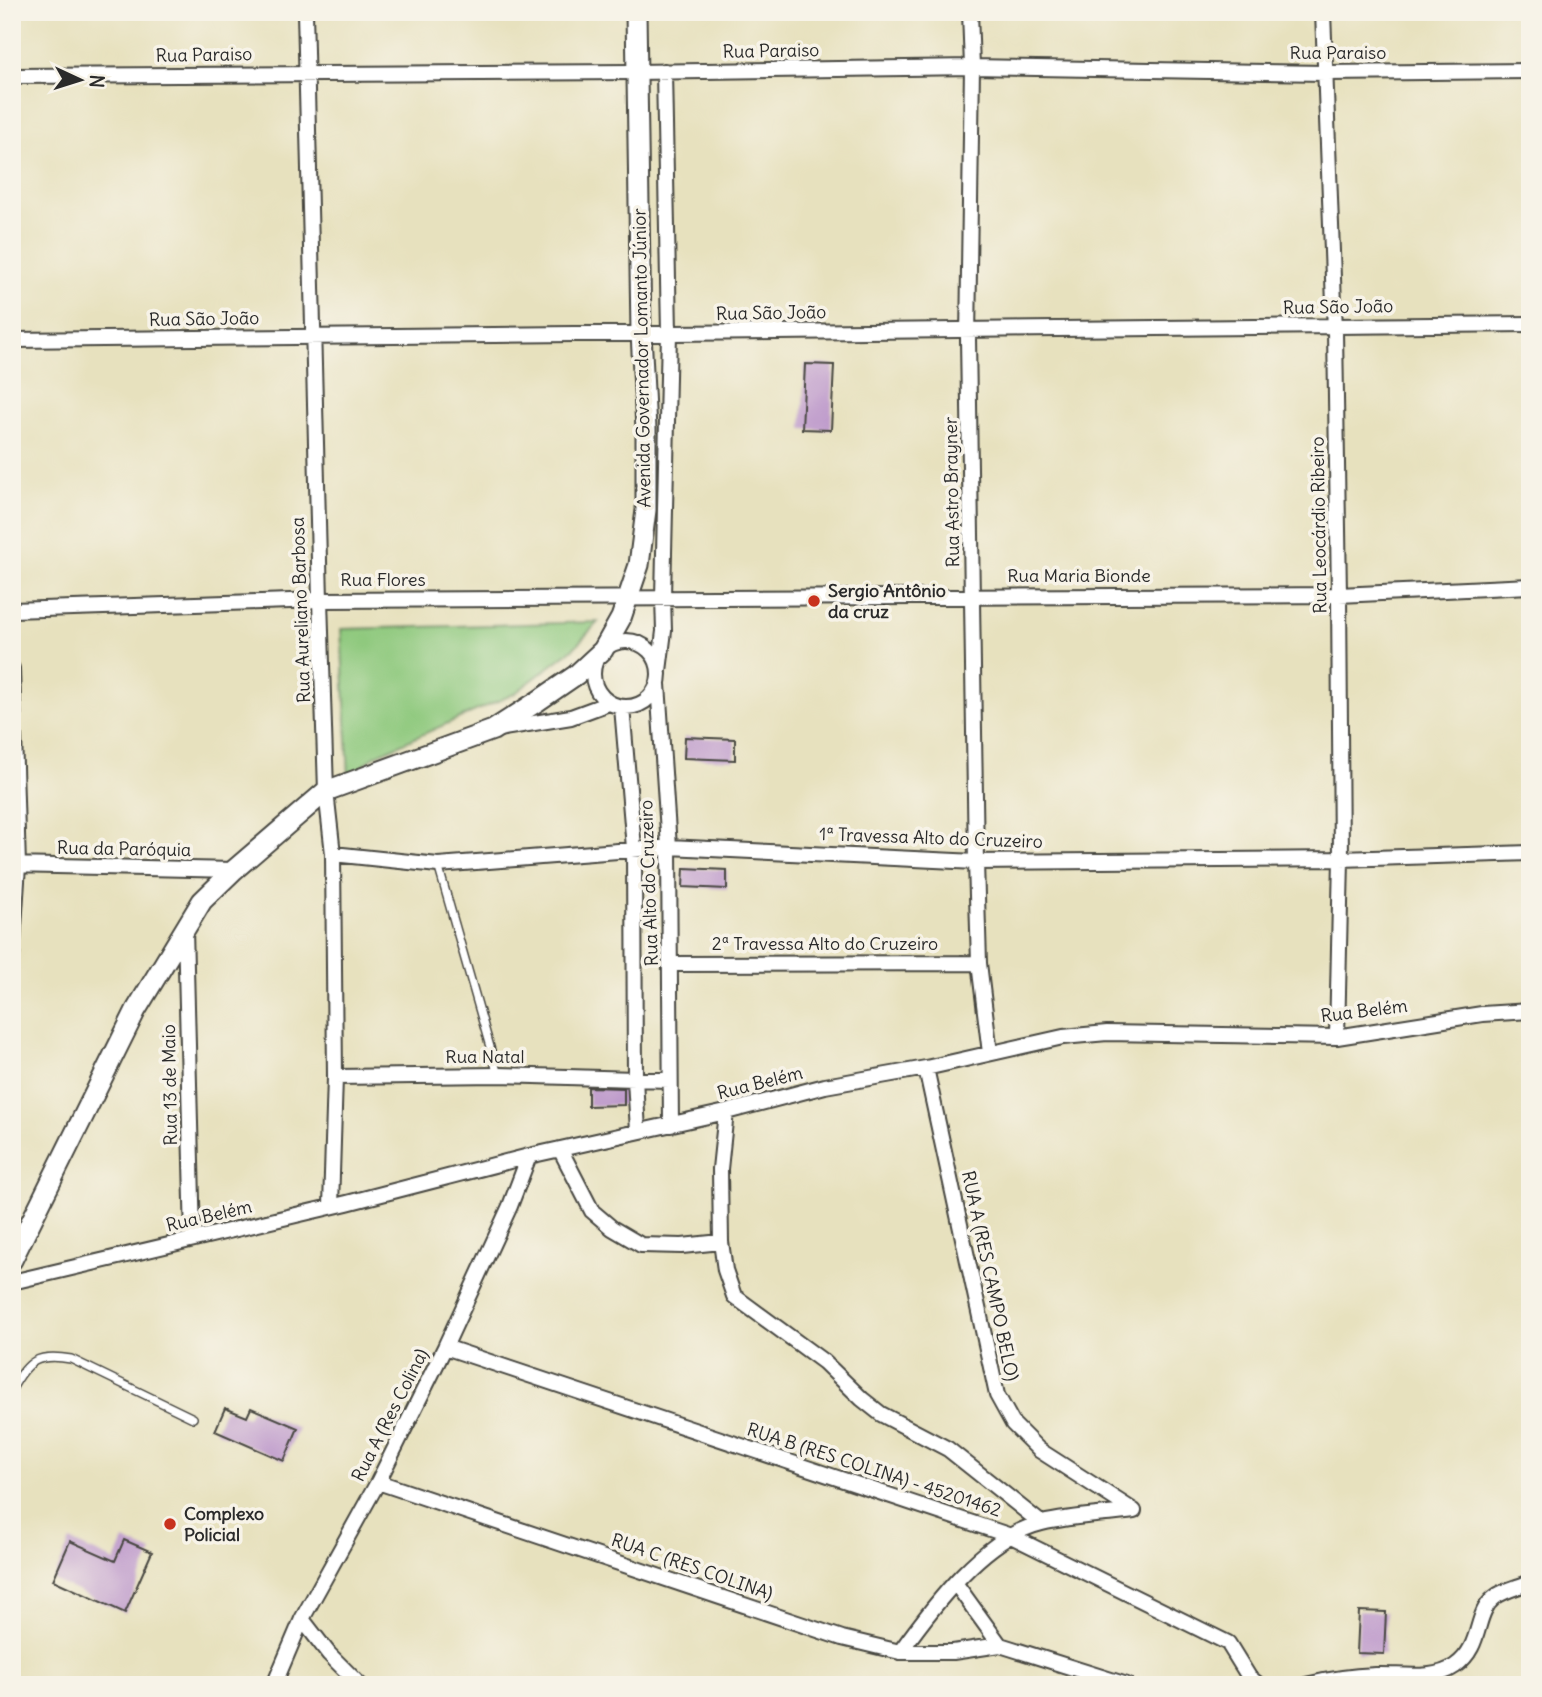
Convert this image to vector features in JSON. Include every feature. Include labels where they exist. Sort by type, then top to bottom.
[{"type":"main road","name":"Avenida Governador Lomanto Júnior","points":[[12,1260],[136,1010],[202,901],[326,791],[493,730],[576,675],[603,650],[621,618],[639,565],[646,510],[636,12]]},
{"type":"street","name":"Rua Aureliano Barbosa","points":[[305,12],[326,791],[333,854],[335,1077],[331,1206]]},
{"type":"street","name":"Rua Astro Brayner","points":[[970,12],[969,330],[976,862],[979,963],[990,1053]]},
{"type":"street","name":"Rua Leocárdio Ribeiro","points":[[1323,12],[1335,326],[1339,595],[1341,859],[1337,1037]]},
{"type":"street","name":"Rua Paraiso","points":[[12,76],[971,67],[1325,73],[1530,71]]},
{"type":"street","name":"Rua Alto do Cruzeiro","points":[[664,71],[669,333],[664,631],[659,678],[669,846],[671,1125]]},
{"type":"street","name":"Rua São João","points":[[12,340],[1530,324]]},
{"type":"street","name":"Rua Maria Bionde","points":[[628,597],[1339,595],[1530,586]]},
{"type":"street","name":"Rua Flores","points":[[12,610],[320,600],[628,597]]},
{"type":"street","points":[[493,730],[571,717],[615,705],[640,705],[648,700],[659,678],[656,659],[648,649],[638,643],[625,641],[603,650],[594,668],[596,688],[615,705]]},
{"type":"street","points":[[12,668],[15,866],[12,957]]},
{"type":"street","name":"Rua Alto do Cruzeiro","points":[[615,705],[634,848],[635,1079],[638,1131]]},
{"type":"street","name":"1ª Travessa Alto do Cruzeiro","points":[[333,854],[438,865],[669,846],[976,862],[1341,859],[1530,853]]},
{"type":"street","name":"Rua da Paróquia","points":[[15,866],[234,870]]},
{"type":"street","name":"Rua 13 de Maio","points":[[185,929],[193,1239]]},
{"type":"street","name":"2ª Travessa Alto do Cruzeiro","points":[[671,964],[979,963]]},
{"type":"street","name":"Rua Belém","points":[[12,1282],[825,1086],[926,1068],[1063,1037],[1107,1033],[1337,1037],[1482,1014],[1530,1011]]},
{"type":"street","name":"RUA A (RES CAMPO BELO)","points":[[926,1068],[997,1395],[1013,1424],[1039,1450],[1134,1511],[1041,1523]]},
{"type":"street","name":"Rua Natal","points":[[335,1077],[498,1075],[635,1079]]},
{"type":"street","points":[[635,1079],[669,1080]]},
{"type":"street","points":[[726,1112],[720,1169],[721,1242],[724,1270],[734,1296],[824,1362],[881,1414],[948,1449],[1041,1523],[1011,1536],[982,1556],[919,1626],[900,1652]]},
{"type":"street","points":[[560,1149],[592,1210],[612,1228],[641,1245],[682,1246],[721,1242]]},
{"type":"street","name":"Rua A (Res Colina)","points":[[274,1685],[302,1619],[378,1482],[445,1347],[510,1206],[529,1156]]},
{"type":"street","name":"RUA B (RES COLINA) - 45201462","points":[[445,1347],[1011,1536],[1228,1643],[1249,1677],[1259,1685]]},
{"type":"street","name":"RUA C (RES COLINA)","points":[[378,1482],[842,1638],[900,1652],[953,1651],[1000,1645]]},
{"type":"street","points":[[1306,1685],[1340,1678],[1438,1674],[1454,1667],[1469,1653],[1486,1605],[1497,1595],[1530,1582]]},
{"type":"street","points":[[956,1584],[1000,1645],[1127,1685]]},
{"type":"street","points":[[302,1619],[329,1654],[360,1685]]},
{"type":"lane","points":[[438,865],[498,1075]]},
{"type":"lane","points":[[12,1389],[30,1363],[40,1356],[52,1355],[71,1359],[193,1418]]},
{"type":"green space","points":[[598,622],[574,648],[514,694],[376,755],[349,777],[341,629]]},
{"type":"building","points":[[805,364],[834,365],[831,430],[802,429]]},
{"type":"building","points":[[685,737],[735,739],[735,760],[684,758]]},
{"type":"building","points":[[684,868],[727,870],[727,889],[683,887]]},
{"type":"building","points":[[588,1087],[624,1088],[624,1105],[588,1106]]},
{"type":"building","points":[[225,1408],[247,1417],[251,1408],[298,1428],[284,1461],[215,1431]]},
{"type":"building","points":[[124,1540],[152,1552],[125,1613],[53,1580],[70,1541],[115,1561]]},
{"type":"building","points":[[1359,1611],[1386,1612],[1384,1654],[1357,1653]]},
{"type":"place","name":"Sergio Antônio da cruz","points":[[814,601]]},
{"type":"place","name":"Complexo Policial","points":[[170,1524]]}]
